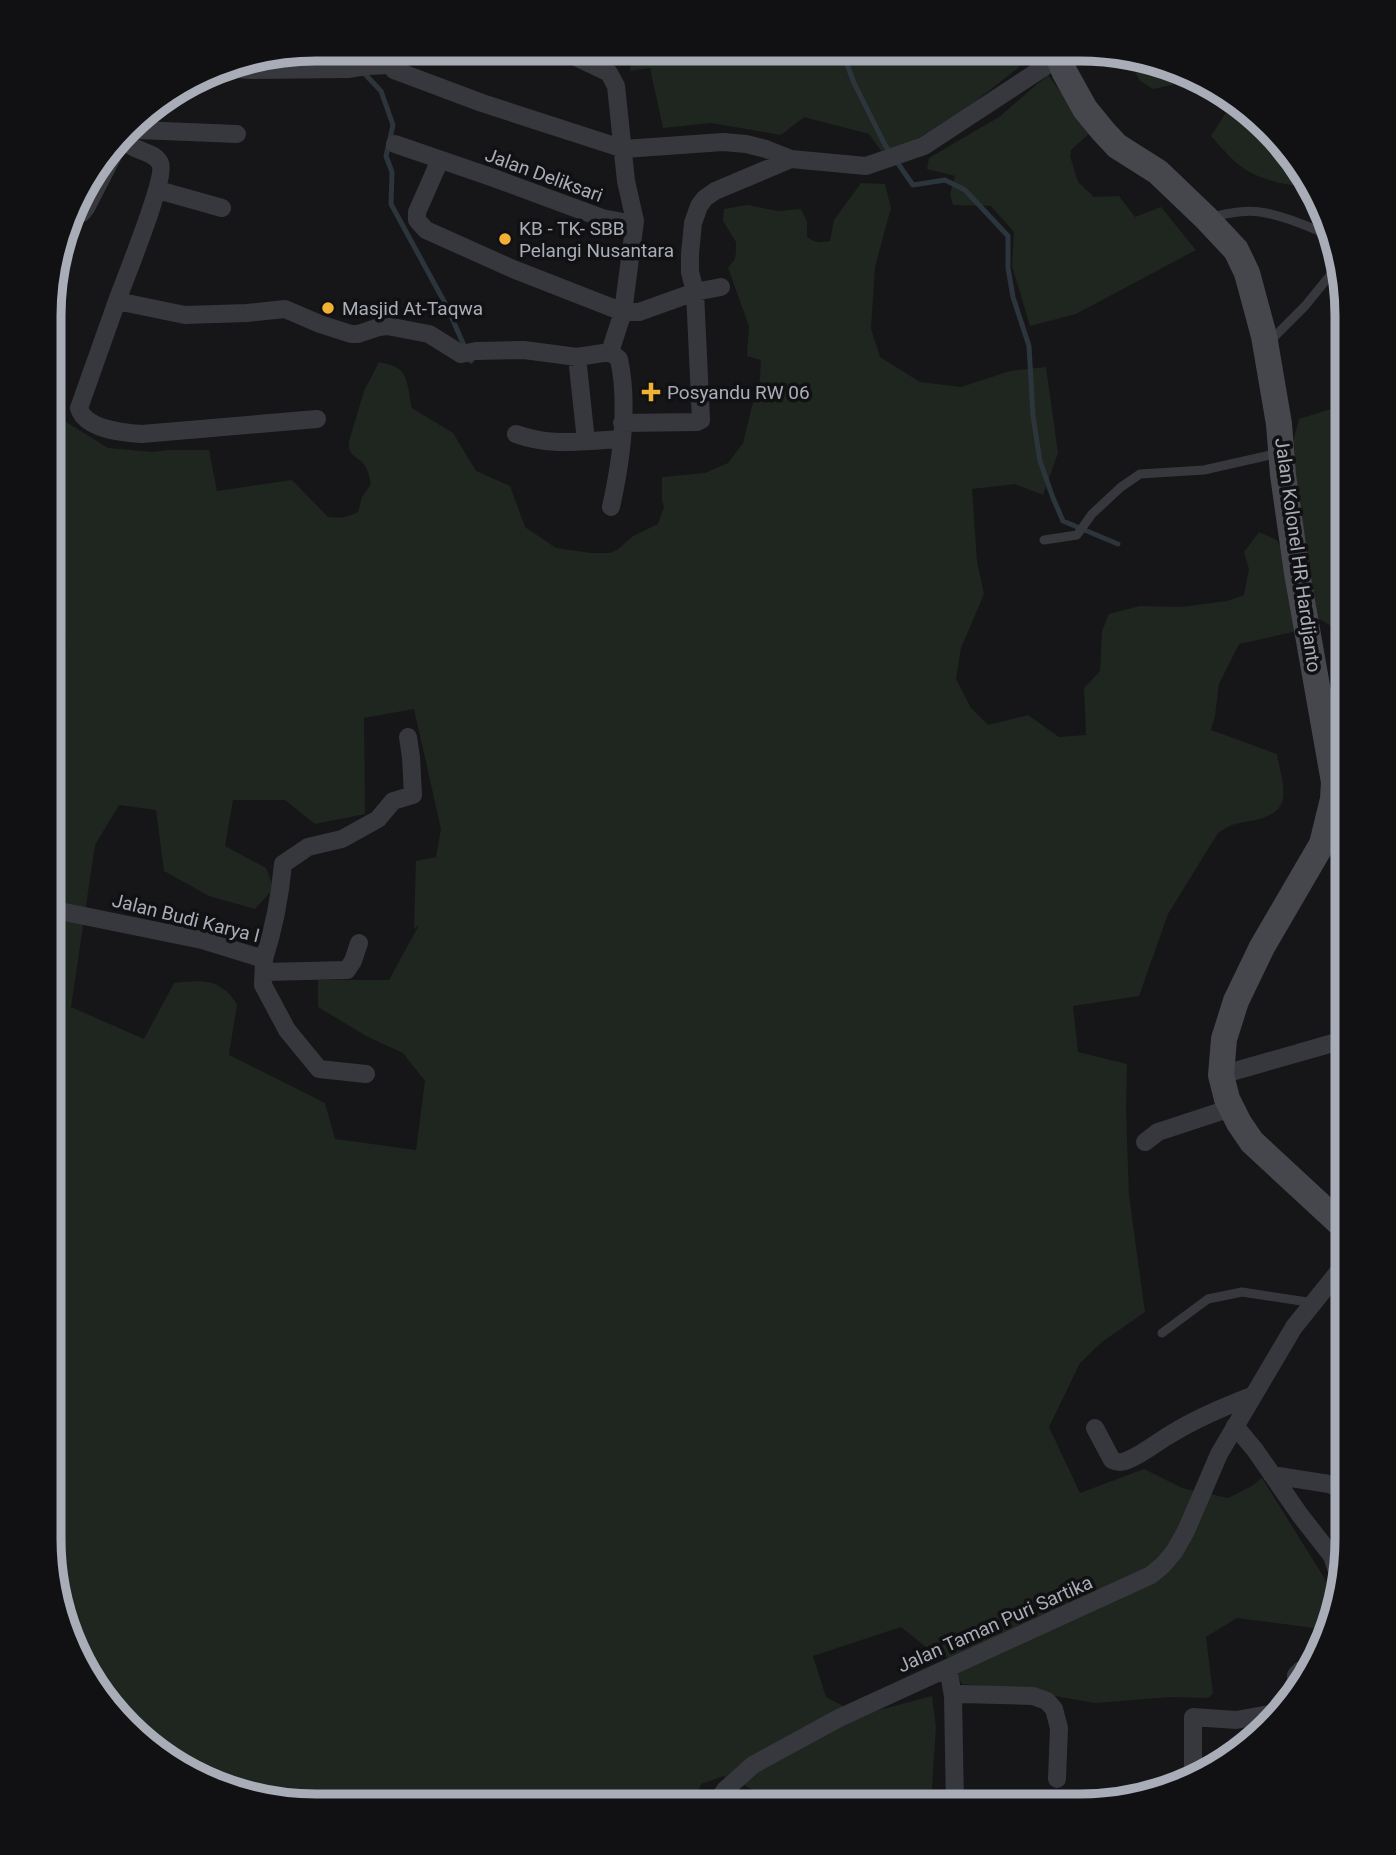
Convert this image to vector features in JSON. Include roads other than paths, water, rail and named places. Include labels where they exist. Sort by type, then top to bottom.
[{"type":"main road","name":"Jalan Kolonel HR Hardijanto","points":[[1061,61],[1085,109],[1103,131],[1117,146],[1158,172],[1236,250],[1247,273],[1266,345],[1279,424],[1297,573],[1334,782],[1333,799],[1322,844],[1262,947],[1237,1001],[1224,1039],[1221,1075],[1231,1108],[1252,1142],[1335,1219]]},
{"type":"street","points":[[250,70],[357,68],[381,61]]},
{"type":"street","points":[[394,61],[394,70],[494,107],[624,149],[723,142],[746,144],[791,159],[866,166],[924,146],[1047,61]]},
{"type":"street","name":"Jalan Deliksari","points":[[584,61],[609,73],[616,86],[626,181],[635,221],[623,312],[610,352]]},
{"type":"street","points":[[142,130],[237,134]]},
{"type":"street","points":[[129,143],[160,162],[161,177],[79,408],[80,414],[105,429],[142,434],[317,419]]},
{"type":"street","name":"Jalan Deliksari","points":[[395,144],[602,218],[635,221]]},
{"type":"street","points":[[516,434],[543,442],[586,441],[622,431],[701,420],[695,292],[690,263],[693,223],[699,206],[715,191],[791,159]]},
{"type":"street","points":[[440,160],[417,212],[419,225],[426,230],[513,269],[623,312],[639,312],[695,292],[722,287]]},
{"type":"street","points":[[85,209],[100,180]]},
{"type":"street","points":[[158,190],[222,208]]},
{"type":"street","points":[[117,301],[185,314],[285,309],[351,334],[387,326],[429,334],[469,353],[524,350],[577,356],[610,352],[619,359],[623,406],[618,473],[611,508]]},
{"type":"street","points":[[577,356],[586,441]]},
{"type":"street","points":[[1319,702],[1335,700]]},
{"type":"street","points":[[359,943],[347,970],[264,966],[281,890],[283,863],[308,847],[342,839],[377,819],[393,801],[413,795],[408,737]]},
{"type":"street","name":"Jalan Budi Karya I","points":[[61,911],[202,940],[264,966],[263,985],[287,1030],[319,1069],[366,1074]]},
{"type":"street","points":[[1221,1075],[1335,1043]]},
{"type":"street","points":[[1145,1142],[1158,1132],[1231,1108]]},
{"type":"street","name":"Jalan Taman Puri Sartika","points":[[722,1794],[752,1765],[839,1718],[1151,1575],[1163,1565],[1186,1531],[1219,1454],[1252,1396],[1294,1327],[1335,1276]]},
{"type":"street","points":[[1095,1428],[1112,1461],[1127,1461],[1213,1410],[1252,1396]]},
{"type":"street","points":[[1236,1426],[1334,1561]]},
{"type":"street","points":[[1272,1475],[1335,1486]]},
{"type":"street","points":[[948,1668],[953,1696],[955,1794]]},
{"type":"street","points":[[953,1696],[1033,1696],[1047,1702],[1054,1709],[1059,1728],[1057,1779]]},
{"type":"street","points":[[1194,1767],[1193,1717],[1236,1720],[1261,1718]]},
{"type":"lane","points":[[1206,218],[1233,213],[1264,212],[1320,232]]},
{"type":"lane","points":[[1266,345],[1305,306],[1331,274]]},
{"type":"lane","points":[[1044,540],[1077,535],[1121,487],[1140,474],[1204,470],[1281,453]]},
{"type":"lane","points":[[1161,1332],[1208,1299],[1242,1292],[1314,1303]]},
{"type":"waterway","points":[[846,61],[885,145],[913,185],[945,180],[965,190],[1008,236],[1008,268],[1013,297],[1029,346],[1033,416],[1040,461],[1053,498],[1063,521],[1118,544]]},
{"type":"waterway","points":[[361,70],[381,91],[393,125],[386,156],[392,172],[391,204],[446,305],[471,361]]},
{"type":"place","name":"KB - TK- SBB Pelangi Nusantara","points":[[505,239]]},
{"type":"place","name":"Masjid At-Taqwa","points":[[328,308]]},
{"type":"place","name":"Posyandu RW 06","points":[[651,392]]}]
